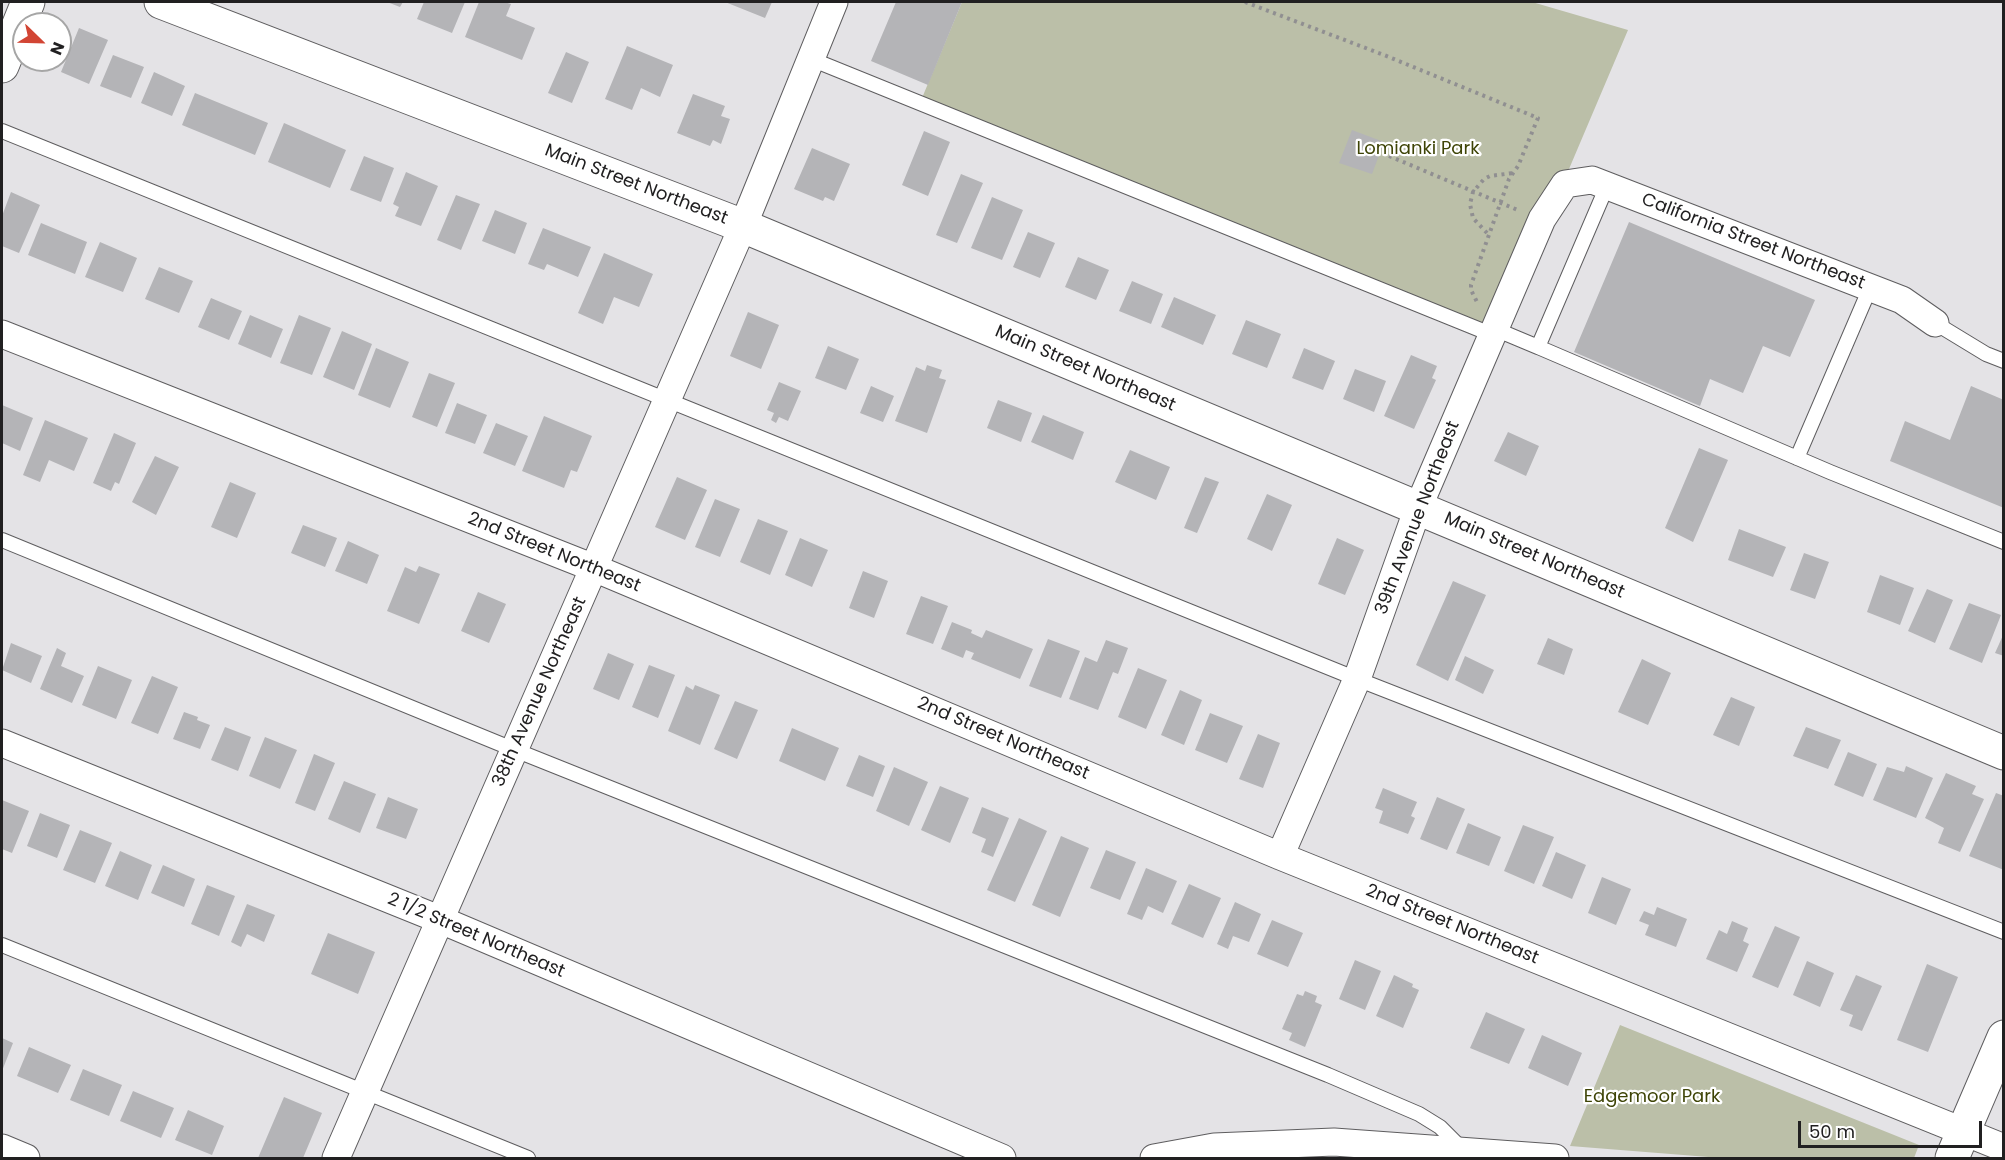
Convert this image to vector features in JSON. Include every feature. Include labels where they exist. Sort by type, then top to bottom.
[{"type":"street","points":[[2,66],[28,2]]},
{"type":"street","name":"Main Street Northeast","points":[[161,2],[744,226],[2004,753]]},
{"type":"street","name":"38th Avenue Northeast","points":[[336,1158],[744,226],[834,2]]},
{"type":"street","name":"California Street Northeast","points":[[1565,184],[1592,180],[1902,300],[1935,322]]},
{"type":"street","name":"39th Avenue Northeast","points":[[1280,856],[1357,679],[1418,508],[1486,329],[1542,219],[1565,184]]},
{"type":"street","name":"2nd Street Northeast","points":[[2,334],[594,568],[1280,856],[1958,1145],[2004,1148]]},
{"type":"street","name":"2 1/2 Street Northeast","points":[[2,743],[441,920],[952,1147],[1002,1158]]},
{"type":"street","points":[[1958,1145],[2004,1038]]},
{"type":"street","points":[[1154,1158],[1214,1147],[1334,1142],[1556,1158]]},
{"type":"street","points":[[2,1148],[26,1158]]},
{"type":"lane","points":[[811,59],[1486,329],[1538,347],[1797,458],[2004,542]]},
{"type":"lane","points":[[2,131],[1357,679],[2004,932]]},
{"type":"lane","points":[[1538,347],[1607,186]]},
{"type":"lane","points":[[1797,458],[1870,288]]},
{"type":"lane","points":[[1935,322],[1986,354],[2004,361]]},
{"type":"lane","points":[[2,540],[515,750],[1328,1075],[1419,1114],[1440,1127],[1464,1152]]},
{"type":"lane","points":[[2,945],[364,1094],[528,1158]]},
{"type":"path","points":[[1245,2],[1384,55],[1538,118],[1514,173],[1509,179],[1471,285],[1486,329]]},
{"type":"path","points":[[1389,156],[1521,212]]},
{"type":"path","points":[[1488,234],[1473,218],[1470,204],[1473,192],[1490,176],[1514,173]]},
{"type":"green space","name":"Lomianki Park","points":[[962,2],[1532,2],[1628,30],[1496,341],[922,98]]},
{"type":"green space","name":"Edgemoor Park","points":[[1620,1025],[1919,1145],[1914,1158],[1721,1158],[1570,1146]]},
{"type":"building","points":[[387,2],[403,2],[400,7]]},
{"type":"building","points":[[424,2],[465,2],[452,33],[417,19]]},
{"type":"building","points":[[479,2],[511,4],[506,16],[535,28],[522,60],[465,37]]},
{"type":"building","points":[[725,2],[772,2],[765,18]]},
{"type":"building","points":[[896,2],[962,2],[928,85],[871,61]]},
{"type":"building","points":[[79,28],[108,40],[89,84],[61,72],[72,72],[72,45]]},
{"type":"building","points":[[627,46],[673,65],[660,97],[641,88],[632,110],[605,99]]},
{"type":"building","points":[[566,52],[589,62],[572,103],[548,93]]},
{"type":"building","points":[[113,55],[144,67],[131,98],[100,86]]},
{"type":"building","points":[[154,72],[185,86],[172,116],[141,103]]},
{"type":"building","points":[[195,93],[268,123],[255,155],[182,125]]},
{"type":"building","points":[[693,94],[725,106],[721,116],[730,119],[721,144],[713,140],[710,146],[677,133]]},
{"type":"building","points":[[284,123],[346,150],[330,188],[268,162]]},
{"type":"building","points":[[1352,130],[1384,142],[1372,174],[1339,163]]},
{"type":"building","points":[[924,131],[950,142],[928,196],[902,185]]},
{"type":"building","points":[[812,148],[850,164],[834,201],[825,197],[823,201],[794,189]]},
{"type":"building","points":[[364,156],[394,168],[381,202],[350,190]]},
{"type":"building","points":[[406,172],[438,186],[421,226],[395,216],[399,207],[393,204]]},
{"type":"building","points":[[961,174],[983,183],[957,243],[936,235]]},
{"type":"building","points":[[11,192],[40,205],[19,253],[2,246],[2,216]]},
{"type":"building","points":[[456,195],[480,204],[461,250],[437,240]]},
{"type":"building","points":[[992,197],[1023,210],[1002,260],[971,248]]},
{"type":"building","points":[[495,210],[527,223],[515,254],[482,241]]},
{"type":"building","points":[[1629,222],[1815,300],[1790,357],[1763,346],[1743,393],[1710,379],[1700,406],[1574,352]]},
{"type":"building","points":[[41,223],[87,242],[75,274],[28,255]]},
{"type":"building","points":[[543,228],[591,247],[578,277],[547,264],[544,270],[528,264]]},
{"type":"building","points":[[1028,232],[1055,243],[1040,278],[1013,267]]},
{"type":"building","points":[[100,242],[137,258],[123,292],[85,277]]},
{"type":"building","points":[[604,253],[653,274],[639,307],[614,297],[603,324],[578,313]]},
{"type":"building","points":[[1078,257],[1109,270],[1096,300],[1065,287]]},
{"type":"building","points":[[159,267],[193,281],[179,313],[145,299]]},
{"type":"building","points":[[1132,281],[1163,294],[1151,324],[1119,311]]},
{"type":"building","points":[[1174,297],[1216,315],[1203,345],[1161,327]]},
{"type":"building","points":[[211,298],[242,311],[229,340],[198,327]]},
{"type":"building","points":[[748,312],[779,325],[761,369],[730,356]]},
{"type":"building","points":[[250,315],[283,329],[271,358],[238,344]]},
{"type":"building","points":[[299,315],[331,328],[312,375],[280,363]]},
{"type":"building","points":[[1246,320],[1281,334],[1267,368],[1232,354]]},
{"type":"building","points":[[342,331],[372,344],[354,390],[323,377]]},
{"type":"building","points":[[828,346],[859,359],[846,390],[815,378]]},
{"type":"building","points":[[376,348],[409,362],[390,408],[358,395]]},
{"type":"building","points":[[1304,348],[1335,361],[1323,390],[1292,378]]},
{"type":"building","points":[[1411,355],[1437,366],[1432,378],[1436,380],[1414,429],[1384,416]]},
{"type":"building","points":[[927,365],[942,370],[939,378],[946,380],[927,433],[895,421],[916,367],[925,371]]},
{"type":"building","points":[[1355,369],[1386,381],[1374,412],[1343,399]]},
{"type":"building","points":[[429,373],[455,383],[437,427],[412,417]]},
{"type":"building","points":[[779,382],[801,391],[788,421],[779,417],[776,423],[771,420],[774,413],[767,410]]},
{"type":"building","points":[[871,386],[894,396],[883,422],[860,413]]},
{"type":"building","points":[[1971,386],[2004,400],[2004,508],[1890,461],[1905,421],[1950,440]]},
{"type":"building","points":[[998,400],[1032,413],[1021,442],[987,428]]},
{"type":"building","points":[[457,403],[487,415],[475,444],[445,433]]},
{"type":"building","points":[[2,405],[33,418],[20,451],[2,443]]},
{"type":"building","points":[[1043,415],[1084,432],[1073,460],[1031,442]]},
{"type":"building","points":[[544,416],[592,436],[577,472],[571,470],[564,488],[522,471]]},
{"type":"building","points":[[45,420],[88,438],[74,471],[49,460],[40,482],[23,475]]},
{"type":"building","points":[[496,423],[528,436],[515,466],[483,453]]},
{"type":"building","points":[[1508,432],[1539,446],[1526,476],[1494,461]]},
{"type":"building","points":[[114,433],[136,443],[119,484],[115,482],[111,491],[93,483]]},
{"type":"building","points":[[1699,448],[1728,460],[1693,542],[1665,528]]},
{"type":"building","points":[[1130,450],[1170,467],[1156,500],[1115,482]]},
{"type":"building","points":[[155,456],[179,467],[156,515],[132,502]]},
{"type":"building","points":[[677,477],[707,490],[685,540],[655,527]]},
{"type":"building","points":[[1205,477],[1219,482],[1197,533],[1184,528]]},
{"type":"building","points":[[230,482],[256,493],[237,538],[211,527]]},
{"type":"building","points":[[1267,494],[1292,505],[1272,551],[1247,539]]},
{"type":"building","points":[[715,499],[740,509],[720,557],[695,547]]},
{"type":"building","points":[[758,519],[788,531],[770,575],[740,562]]},
{"type":"building","points":[[303,525],[337,538],[325,567],[291,553]]},
{"type":"building","points":[[1739,529],[1786,547],[1773,577],[1728,560]]},
{"type":"building","points":[[800,538],[828,550],[812,587],[785,575]]},
{"type":"building","points":[[1337,538],[1364,550],[1345,595],[1318,584]]},
{"type":"building","points":[[348,541],[379,555],[367,584],[335,571]]},
{"type":"building","points":[[1804,553],[1829,562],[1815,599],[1790,590]]},
{"type":"building","points":[[419,566],[440,574],[419,624],[387,611],[405,567],[416,572]]},
{"type":"building","points":[[863,571],[888,581],[874,618],[849,608]]},
{"type":"building","points":[[1880,575],[1914,588],[1900,625],[1867,612]]},
{"type":"building","points":[[1453,581],[1486,595],[1448,681],[1416,665]]},
{"type":"building","points":[[1927,589],[1953,600],[1935,643],[1908,631]]},
{"type":"building","points":[[478,592],[506,604],[489,643],[461,631]]},
{"type":"building","points":[[921,596],[948,606],[933,644],[906,634]]},
{"type":"building","points":[[1969,603],[2001,615],[1982,663],[1949,649]]},
{"type":"building","points":[[952,622],[972,630],[971,633],[982,638],[986,630],[1033,649],[1020,679],[971,659],[974,653],[966,650],[963,658],[941,649]]},
{"type":"building","points":[[2004,633],[2004,656],[1995,653]]},
{"type":"building","points":[[1548,638],[1573,649],[1564,675],[1537,664]]},
{"type":"building","points":[[1048,639],[1080,651],[1061,698],[1029,686]]},
{"type":"building","points":[[1106,640],[1128,648],[1118,674],[1113,672],[1098,710],[1069,699],[1085,657],[1097,662]]},
{"type":"building","points":[[11,643],[42,656],[31,683],[2,670]]},
{"type":"building","points":[[57,648],[66,653],[61,666],[84,676],[72,703],[40,689]]},
{"type":"building","points":[[608,653],[634,664],[619,700],[593,689]]},
{"type":"building","points":[[1465,656],[1494,670],[1483,694],[1455,680]]},
{"type":"building","points":[[1642,659],[1671,673],[1648,725],[1618,712]]},
{"type":"building","points":[[649,665],[675,675],[658,718],[632,707]]},
{"type":"building","points":[[98,666],[132,680],[116,719],[82,705]]},
{"type":"building","points":[[1138,668],[1167,680],[1146,729],[1118,717]]},
{"type":"building","points":[[152,676],[178,687],[158,734],[131,723]]},
{"type":"building","points":[[695,685],[720,695],[700,745],[668,731],[686,686],[693,690]]},
{"type":"building","points":[[1180,690],[1202,700],[1184,745],[1161,735]]},
{"type":"building","points":[[1731,697],[1755,707],[1739,746],[1713,735]]},
{"type":"building","points":[[735,701],[758,710],[737,759],[714,749]]},
{"type":"building","points":[[184,712],[210,725],[200,749],[173,739]]},
{"type":"building","points":[[1210,713],[1243,726],[1227,763],[1195,750]]},
{"type":"building","points":[[225,727],[251,737],[238,771],[211,760]]},
{"type":"building","points":[[1806,727],[1841,740],[1828,769],[1793,756]]},
{"type":"building","points":[[792,728],[839,748],[825,781],[779,761]]},
{"type":"building","points":[[1258,734],[1280,743],[1263,788],[1239,779]]},
{"type":"building","points":[[265,737],[297,750],[280,789],[249,776]]},
{"type":"building","points":[[1848,752],[1877,764],[1863,797],[1834,785]]},
{"type":"building","points":[[314,754],[335,763],[315,811],[295,803]]},
{"type":"building","points":[[859,755],[885,766],[873,797],[846,786]]},
{"type":"building","points":[[1906,766],[1933,778],[1916,818],[1873,800],[1887,767],[1904,772]]},
{"type":"building","points":[[894,767],[928,782],[909,826],[876,811]]},
{"type":"building","points":[[1946,773],[1976,786],[1972,794],[1984,799],[1960,852],[1938,843],[1944,828],[1925,818]]},
{"type":"building","points":[[344,781],[376,794],[360,833],[328,819]]},
{"type":"building","points":[[940,786],[969,798],[950,843],[921,830]]},
{"type":"building","points":[[1383,788],[1417,802],[1411,816],[1415,818],[1408,834],[1379,823],[1383,811],[1375,808]]},
{"type":"building","points":[[1996,793],[2004,796],[2004,870],[1969,856]]},
{"type":"building","points":[[388,797],[418,809],[406,839],[376,828]]},
{"type":"building","points":[[1437,797],[1465,809],[1447,850],[1420,839]]},
{"type":"building","points":[[2,800],[29,811],[12,853],[2,849]]},
{"type":"building","points":[[982,807],[1009,818],[993,857],[981,852],[986,839],[972,833]]},
{"type":"building","points":[[40,813],[70,825],[57,858],[27,846]]},
{"type":"building","points":[[1019,818],[1047,831],[1015,902],[987,890]]},
{"type":"building","points":[[1468,823],[1501,837],[1489,866],[1456,853]]},
{"type":"building","points":[[1523,825],[1554,837],[1534,884],[1504,871]]},
{"type":"building","points":[[80,830],[112,843],[95,883],[63,870]]},
{"type":"building","points":[[1061,836],[1089,848],[1060,917],[1032,905]]},
{"type":"building","points":[[1106,850],[1136,862],[1120,900],[1090,888]]},
{"type":"building","points":[[120,851],[152,865],[138,900],[105,886]]},
{"type":"building","points":[[1556,852],[1586,865],[1572,899],[1542,886]]},
{"type":"building","points":[[163,865],[195,879],[184,907],[151,893]]},
{"type":"building","points":[[1146,868],[1177,881],[1163,913],[1148,906],[1142,920],[1127,914]]},
{"type":"building","points":[[1602,877],[1631,889],[1616,925],[1588,913]]},
{"type":"building","points":[[1189,884],[1221,898],[1203,938],[1171,924]]},
{"type":"building","points":[[207,885],[235,896],[219,936],[191,924]]},
{"type":"building","points":[[1235,902],[1261,914],[1249,942],[1233,936],[1228,949],[1217,944]]},
{"type":"building","points":[[247,904],[275,915],[264,942],[247,934],[241,947],[231,942]]},
{"type":"building","points":[[1657,907],[1687,919],[1676,947],[1645,935],[1649,925],[1639,921],[1644,911],[1654,915]]},
{"type":"building","points":[[1272,920],[1303,933],[1288,967],[1257,954]]},
{"type":"building","points":[[1732,921],[1748,928],[1743,941],[1749,944],[1737,972],[1706,959],[1719,930],[1727,934]]},
{"type":"building","points":[[1775,926],[1800,937],[1778,988],[1752,977]]},
{"type":"building","points":[[328,933],[375,952],[358,994],[311,974]]},
{"type":"building","points":[[1355,960],[1381,971],[1365,1010],[1339,999]]},
{"type":"building","points":[[1807,961],[1834,973],[1820,1007],[1793,995]]},
{"type":"building","points":[[1927,964],[1958,977],[1928,1052],[1897,1040]]},
{"type":"building","points":[[1394,975],[1413,984],[1412,987],[1419,990],[1403,1028],[1376,1016]]},
{"type":"building","points":[[1856,975],[1882,986],[1862,1031],[1849,1026],[1853,1015],[1840,1010]]},
{"type":"building","points":[[1305,991],[1317,996],[1315,1002],[1322,1005],[1305,1047],[1289,1040],[1292,1033],[1282,1029],[1297,994],[1303,996]]},
{"type":"building","points":[[1486,1012],[1525,1029],[1509,1064],[1470,1048]]},
{"type":"building","points":[[1542,1035],[1582,1053],[1568,1086],[1528,1068]]},
{"type":"building","points":[[2,1038],[13,1043],[2,1071]]},
{"type":"building","points":[[29,1047],[71,1065],[58,1093],[17,1076]]},
{"type":"building","points":[[83,1069],[122,1085],[109,1116],[70,1100]]},
{"type":"building","points":[[133,1091],[174,1108],[161,1138],[120,1121]]},
{"type":"building","points":[[284,1097],[322,1113],[303,1158],[258,1158]]},
{"type":"building","points":[[188,1110],[224,1126],[212,1155],[175,1140]]}]
